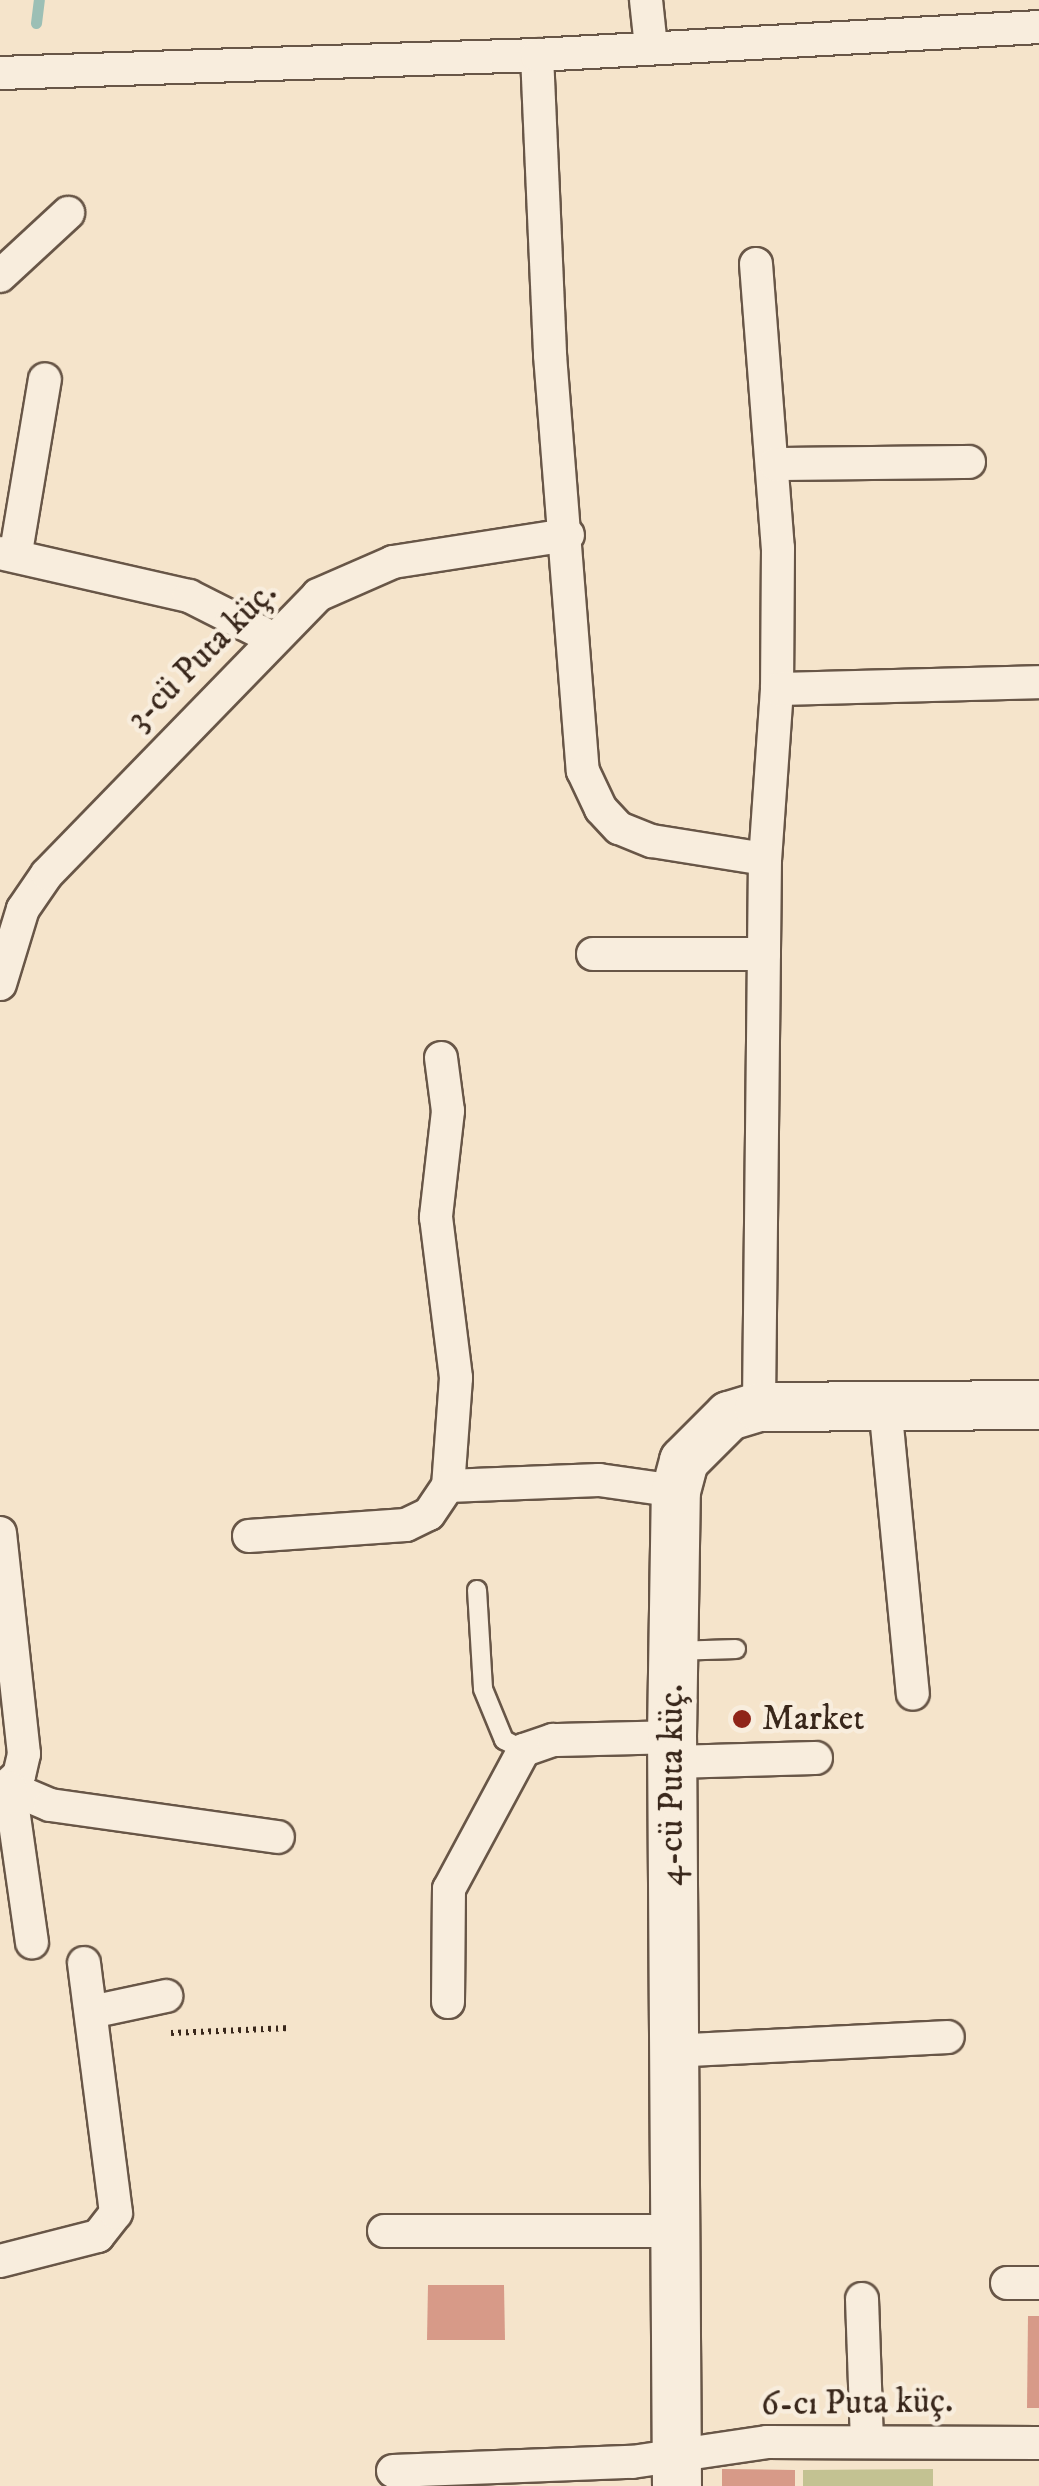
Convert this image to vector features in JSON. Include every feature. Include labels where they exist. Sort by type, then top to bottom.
[{"type":"street","points":[[646,0],[652,47]]},
{"type":"street","points":[[0,73],[537,55],[1039,26]]},
{"type":"street","points":[[537,55],[550,355],[568,536],[583,771],[600,809],[620,828],[652,841],[765,859]]},
{"type":"street","points":[[0,276],[68,213]]},
{"type":"street","points":[[756,264],[775,464],[777,688],[765,859],[759,1408]]},
{"type":"street","points":[[45,380],[8,552],[189,596],[272,638]]},
{"type":"street","points":[[775,464],[970,462]]},
{"type":"street","name":"3-cü Puta küç.","points":[[0,984],[23,909],[47,874],[272,638],[318,595],[354,574],[568,536]]},
{"type":"street","points":[[777,688],[1039,682]]},
{"type":"street","points":[[593,954],[764,954]]},
{"type":"street","points":[[249,1536],[406,1526],[429,1514],[448,1486],[456,1378],[436,1217],[448,1111],[441,1058]]},
{"type":"street","points":[[885,1405],[913,1694]]},
{"type":"street","name":"4-cü Puta küç.","points":[[677,2470],[671,2050],[672,1750],[676,1490],[684,1461],[703,1435],[728,1416],[759,1408],[1039,1405]]},
{"type":"street","points":[[448,1486],[599,1480],[676,1490]]},
{"type":"street","points":[[0,1533],[24,1754],[5,1790],[32,1942]]},
{"type":"street","points":[[448,2002],[449,1890],[524,1750],[553,1740],[816,1758]]},
{"type":"street","points":[[5,1790],[50,1806],[278,1837]]},
{"type":"street","points":[[0,2261],[98,2236],[116,2212],[84,1963]]},
{"type":"street","points":[[93,2024],[166,1996]]},
{"type":"street","points":[[671,2050],[948,2037]]},
{"type":"street","points":[[384,2231],[673,2230]]},
{"type":"street","points":[[862,2300],[867,2439]]},
{"type":"street","name":"6-cı Puta küç.","points":[[393,2471],[677,2470],[867,2439],[1039,2443]]},
{"type":"lane","points":[[478,1590],[483,1690],[504,1740],[524,1750]]},
{"type":"lane","points":[[673,1651],[736,1649]]},
{"type":"path","points":[[93,2024],[290,2028]]},
{"type":"shaded area","points":[[933,2469],[933,2486],[803,2486],[803,2470]]},
{"type":"building","points":[[428,2285],[504,2285],[505,2340],[427,2340]]},
{"type":"building","points":[[1028,2316],[1039,2316],[1039,2408],[1027,2408]]},
{"type":"building","points":[[722,2469],[795,2470],[795,2486],[722,2486]]},
{"type":"waterway","points":[[36,23],[39,0]]},
{"type":"place","name":"Market","points":[[742,1719]]}]
